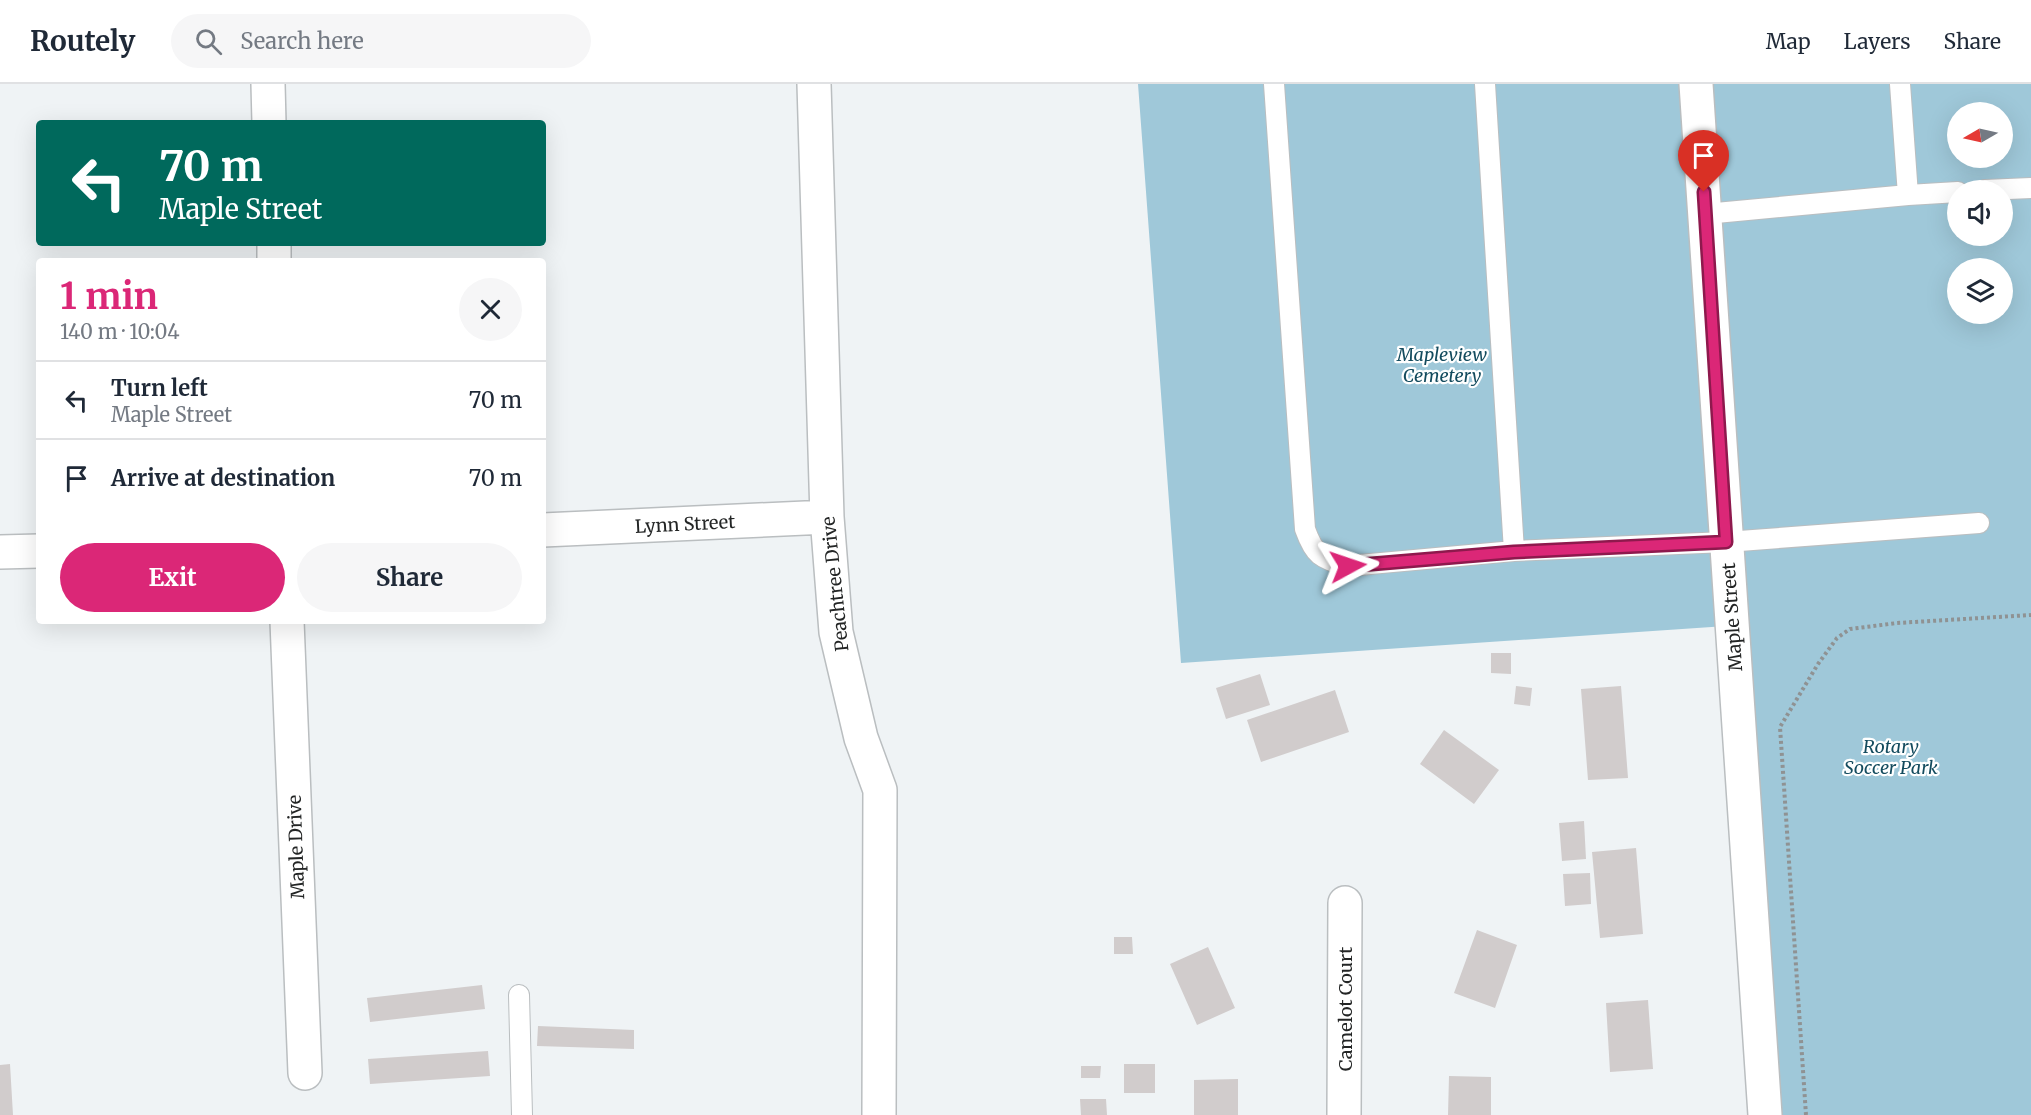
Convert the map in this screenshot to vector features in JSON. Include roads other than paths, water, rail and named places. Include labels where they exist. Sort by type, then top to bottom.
[{"type":"street","points":[[268,84],[269,120]]},
{"type":"street","name":"Peachtree Drive","points":[[814,84],[827,517],[836,632],[861,738],[880,790],[879,1115]]},
{"type":"street","name":"Maple Street","points":[[1696,84],[1765,1115]]},
{"type":"street","name":"Lynn Street","points":[[546,530],[827,517]]},
{"type":"street","points":[[0,552],[36,551]]},
{"type":"street","name":"Maple Drive","points":[[287,624],[305,1073]]},
{"type":"street","name":"Camelot Court","points":[[1344,1115],[1345,903]]},
{"type":"lane","points":[[1274,84],[1305,529],[1311,544],[1322,558],[1348,566],[1514,552],[1726,542],[1979,523]]},
{"type":"lane","points":[[1485,84],[1514,552]]},
{"type":"lane","points":[[1900,84],[1908,195]]},
{"type":"lane","points":[[2013,189],[2031,188]]},
{"type":"lane","points":[[1705,214],[1947,193]]},
{"type":"lane","points":[[519,995],[522,1115]]},
{"type":"park label","name":"Mapleview Cemetery","points":[[1442,364]]},
{"type":"park label","name":"Rotary Soccer Park","points":[[1891,756]]}]
